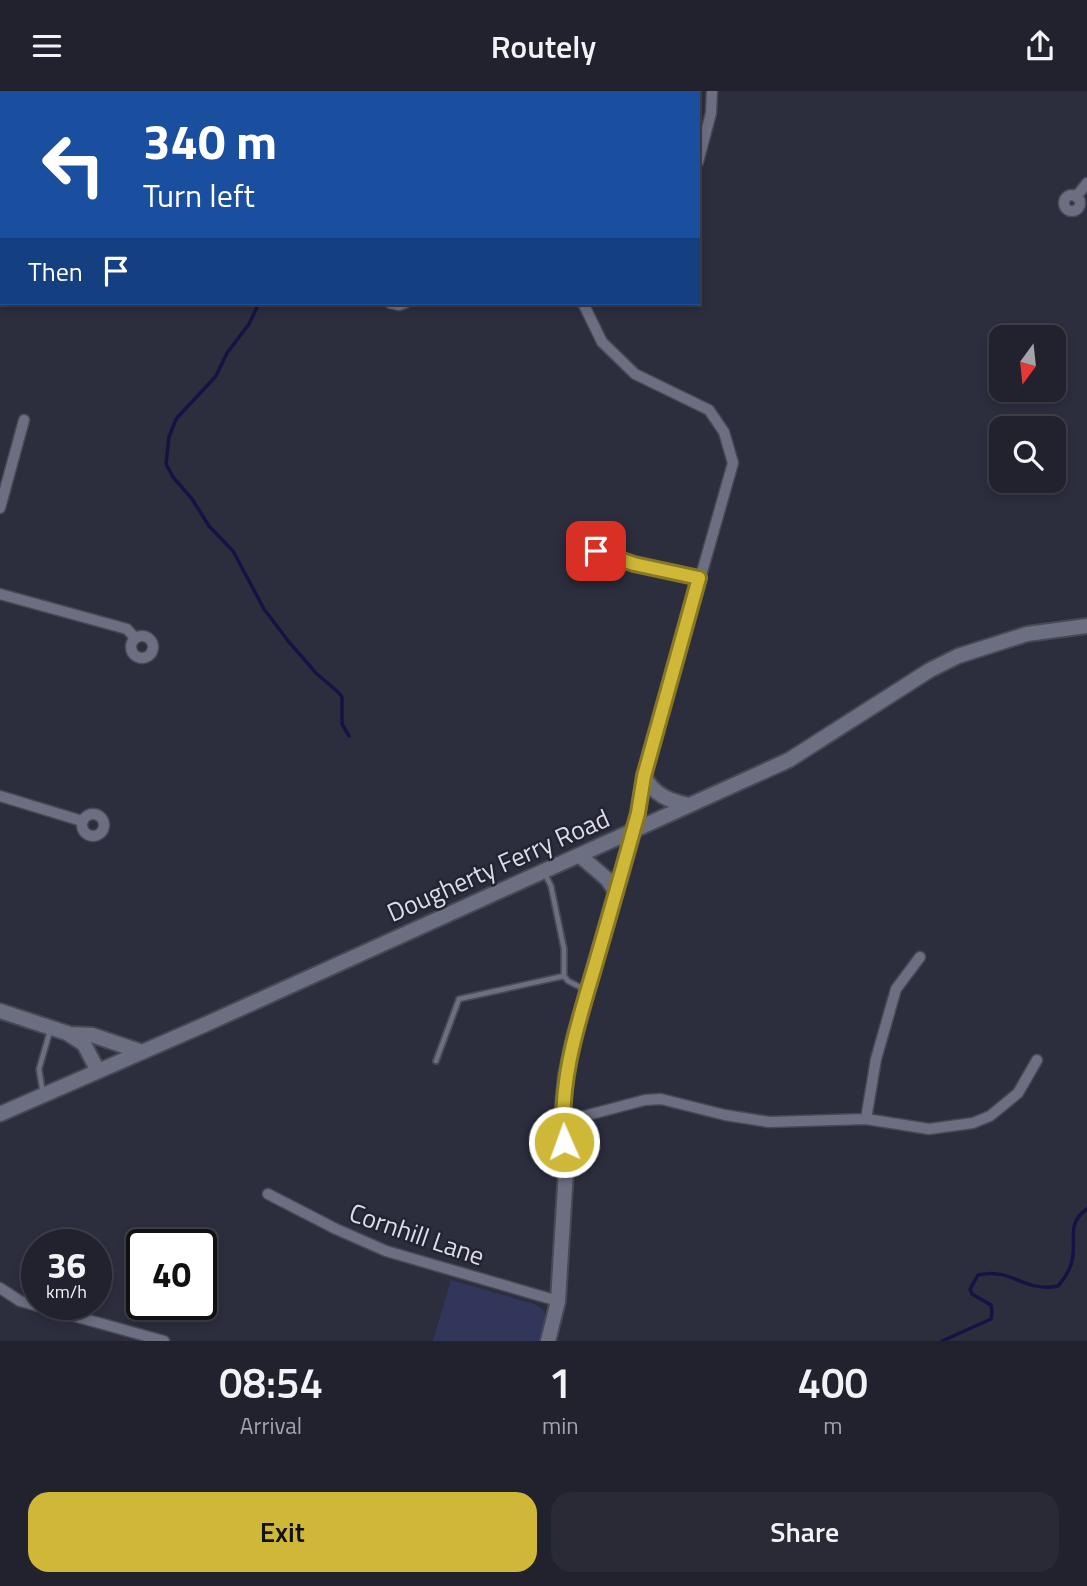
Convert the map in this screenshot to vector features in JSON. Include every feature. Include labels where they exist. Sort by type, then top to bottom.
[{"type":"main road","name":"Dougherty Ferry Road","points":[[0,1114],[789,760],[930,670],[958,656],[1027,634],[1087,626]]},
{"type":"main road","points":[[644,776],[651,789],[671,802],[689,805]]},
{"type":"main road","points":[[548,1341],[558,1301],[566,1170],[562,1115],[566,1075],[634,830]]},
{"type":"main road","points":[[579,855],[607,879],[616,892]]},
{"type":"main road","points":[[0,1011],[52,1027],[84,1044],[98,1071]]},
{"type":"main road","points":[[67,1034],[92,1035],[142,1052]]},
{"type":"street","points":[[700,155],[710,113],[712,91]]},
{"type":"street","points":[[1076,197],[1087,183]]},
{"type":"street","points":[[584,305],[602,342],[635,374],[709,410],[724,432],[733,463],[644,776],[634,830]]},
{"type":"street","points":[[0,508],[24,420]]},
{"type":"street","points":[[0,593],[127,629],[135,638]]},
{"type":"street","points":[[0,796],[82,821]]},
{"type":"street","points":[[866,1119],[876,1059],[896,989],[920,957]]},
{"type":"street","points":[[562,1115],[584,1116],[645,1100],[661,1099],[769,1122],[866,1119],[929,1129],[973,1123],[990,1116],[1018,1093],[1037,1060]]},
{"type":"street","name":"Cornhill Lane","points":[[268,1194],[386,1251],[558,1301]]},
{"type":"street","points":[[0,1288],[20,1301],[164,1341]]},
{"type":"lane","points":[[596,551],[634,564],[699,578]]},
{"type":"lane","points":[[544,871],[551,886],[564,949],[564,976],[568,981],[588,991]]},
{"type":"lane","points":[[436,1061],[459,999],[564,976]]},
{"type":"lane","points":[[43,1095],[39,1069],[52,1027]]},
{"type":"shaded area","points":[[451,1280],[543,1309],[546,1319],[540,1341],[433,1341]]},
{"type":"waterway","points":[[258,305],[249,324],[227,353],[216,376],[176,419],[169,437],[166,464],[209,526],[233,551],[264,609],[316,673],[342,697],[342,724],[349,736]]},
{"type":"waterway","points":[[942,1341],[991,1319],[991,1305],[972,1294],[970,1289],[978,1275],[1000,1274],[1036,1286],[1058,1286],[1071,1264],[1075,1224],[1087,1209]]},
{"type":"route","points":[[564,1142],[562,1115],[566,1075],[574,1037],[638,813],[644,776],[699,578],[634,564],[596,551]]}]
